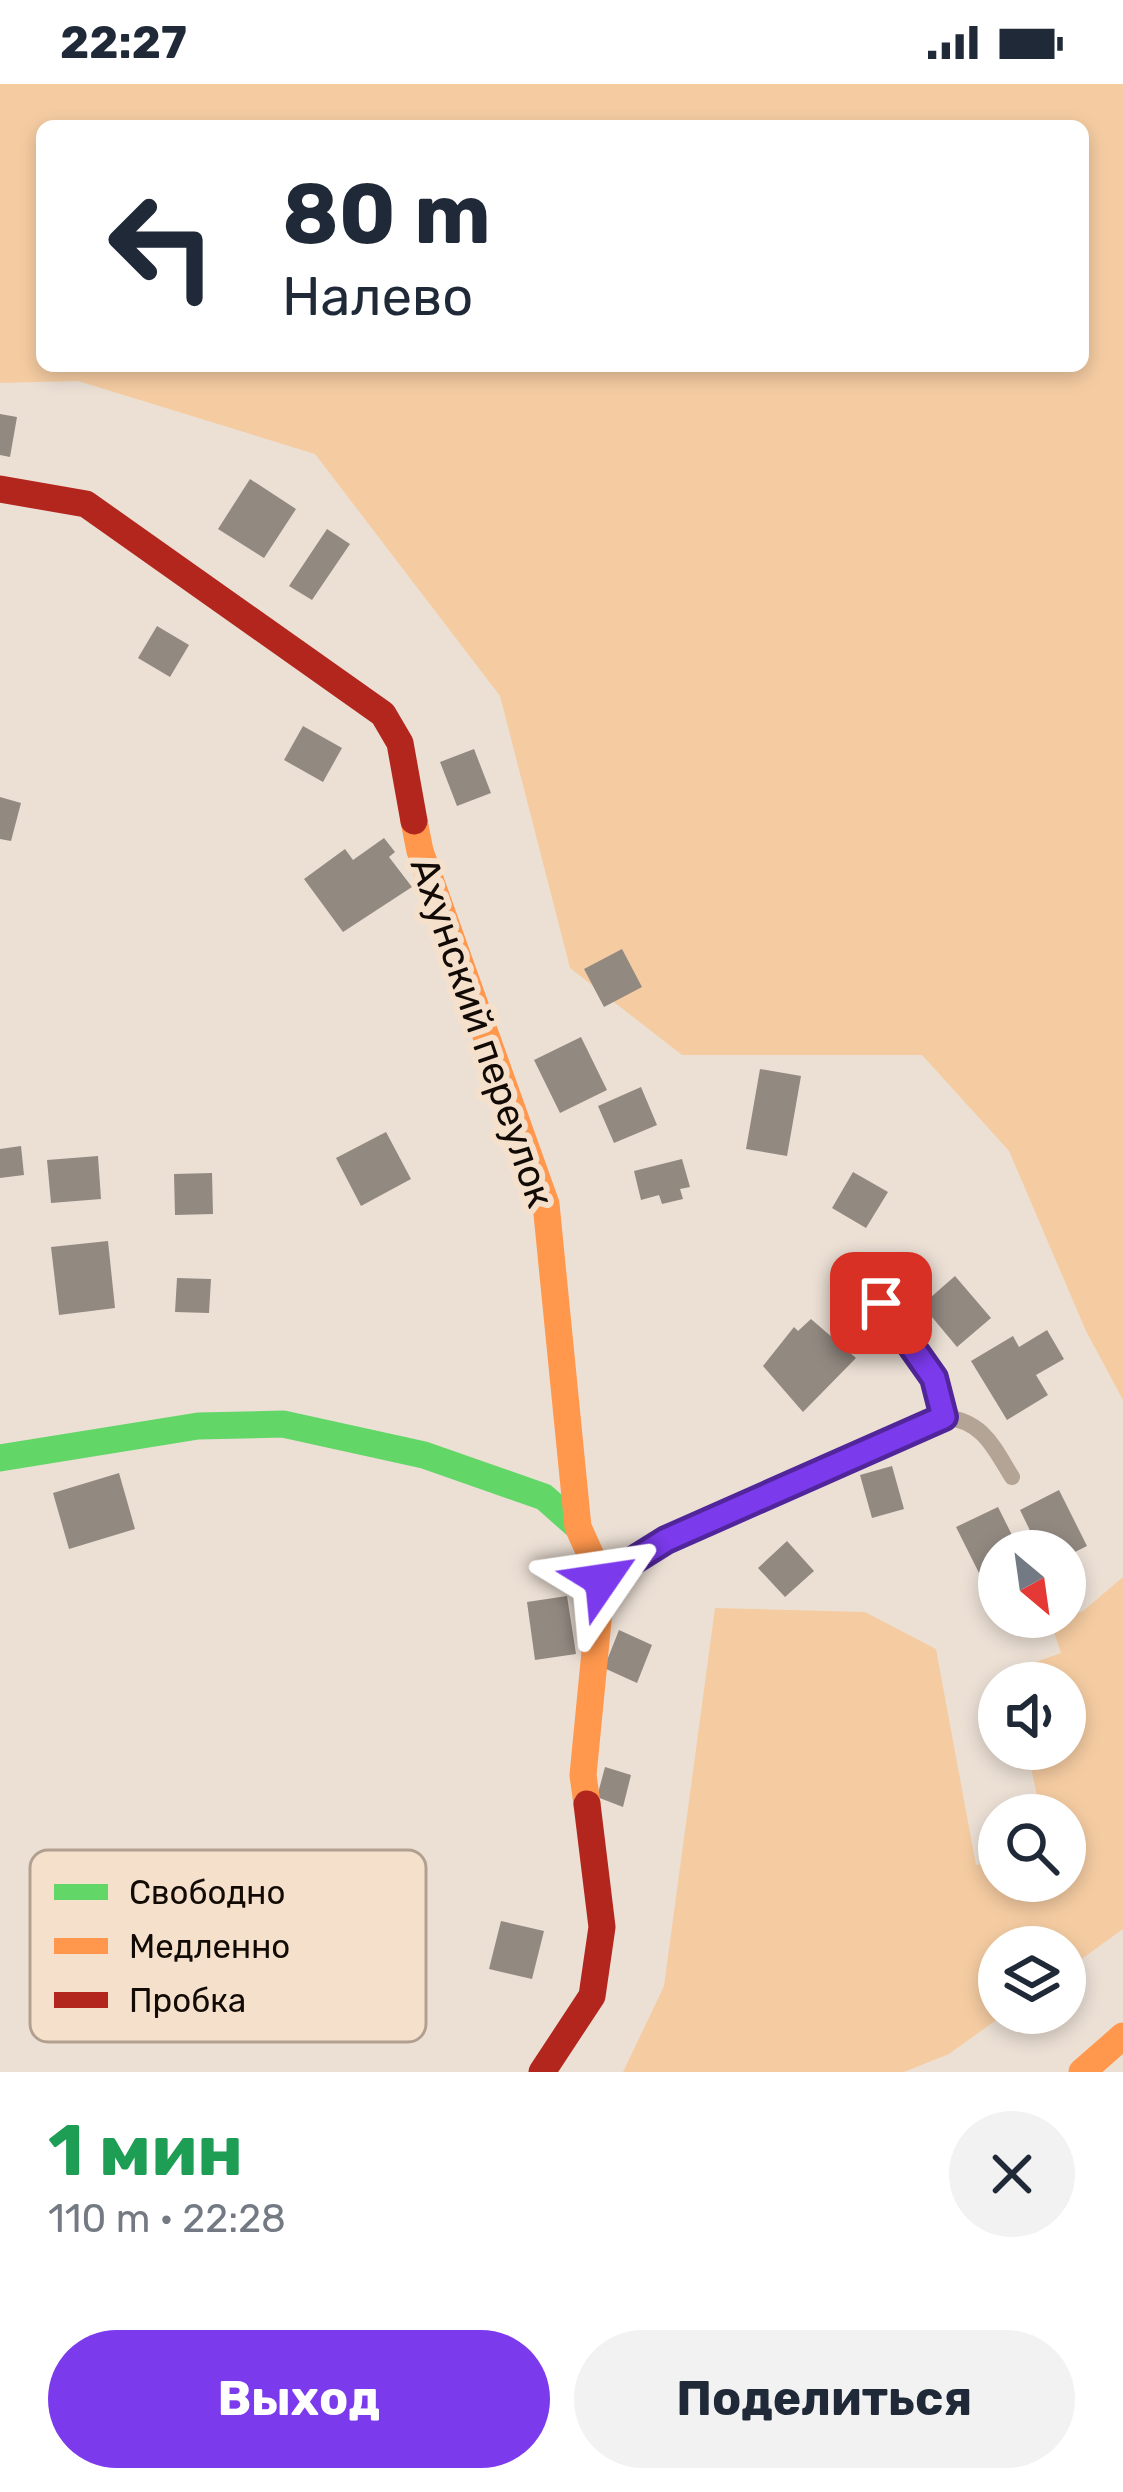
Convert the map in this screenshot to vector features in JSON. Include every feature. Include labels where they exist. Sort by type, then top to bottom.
[{"type":"street","name":"Ахунский переулок","points":[[0,489],[86,504],[383,714],[400,743],[420,850],[546,1204],[578,1527],[602,1580],[583,1775],[602,1927],[592,1996],[542,2072]]},
{"type":"street","points":[[0,1458],[198,1426],[283,1424],[424,1455],[544,1496],[578,1527]]},
{"type":"street","points":[[1082,2072],[1123,2036]]},
{"type":"lane","points":[[881,1303],[934,1378],[944,1417]]},
{"type":"lane","points":[[602,1580],[666,1540],[944,1417],[967,1419],[982,1430],[1012,1477]]},
{"type":"shaded area","points":[[0,84],[1123,84],[1123,1400],[1086,1331],[1009,1151],[922,1055],[682,1055],[570,968],[500,696],[315,454],[78,381],[0,383]]},
{"type":"shaded area","points":[[1123,1577],[1123,1929],[1086,1956],[1086,1926],[978,1926],[978,2033],[949,2054],[904,2072],[623,2072],[664,1986],[715,1608],[865,1612],[936,1649],[978,1865],[978,1902],[1086,1902],[1086,1794],[1037,1794],[1031,1770],[1086,1770],[1086,1662],[1036,1662],[1061,1653],[1056,1638],[1086,1638],[1086,1608]]},
{"type":"building","points":[[0,414],[17,417],[10,457],[0,455]]},
{"type":"building","points":[[250,479],[296,509],[264,558],[218,529]]},
{"type":"building","points":[[327,529],[350,544],[312,600],[289,586]]},
{"type":"building","points":[[157,626],[189,645],[170,677],[138,658]]},
{"type":"building","points":[[303,726],[342,748],[323,782],[284,760]]},
{"type":"building","points":[[474,749],[491,793],[457,806],[440,762]]},
{"type":"building","points":[[0,797],[21,803],[11,841],[0,839]]},
{"type":"building","points":[[384,838],[395,852],[389,857],[412,887],[343,932],[304,879],[345,849],[353,860]]},
{"type":"building","points":[[622,949],[642,987],[604,1007],[584,969]]},
{"type":"building","points":[[581,1037],[607,1090],[560,1113],[534,1060]]},
{"type":"building","points":[[760,1069],[801,1076],[787,1156],[746,1149]]},
{"type":"building","points":[[641,1087],[657,1125],[614,1143],[598,1106]]},
{"type":"building","points":[[386,1132],[411,1179],[361,1206],[336,1158]]},
{"type":"building","points":[[21,1146],[24,1175],[0,1178],[0,1149]]},
{"type":"building","points":[[98,1156],[101,1199],[51,1203],[47,1160]]},
{"type":"building","points":[[682,1159],[690,1187],[680,1189],[683,1199],[662,1204],[659,1195],[641,1200],[634,1171]]},
{"type":"building","points":[[853,1172],[888,1192],[866,1228],[832,1208]]},
{"type":"building","points":[[212,1173],[213,1214],[175,1215],[174,1174]]},
{"type":"building","points":[[108,1241],[115,1308],[59,1315],[51,1247]]},
{"type":"building","points":[[955,1276],[991,1318],[957,1347],[922,1305]]},
{"type":"building","points":[[177,1278],[211,1279],[209,1313],[175,1312]]},
{"type":"building","points":[[811,1319],[856,1358],[803,1412],[763,1366],[794,1327],[798,1331]]},
{"type":"building","points":[[1047,1330],[1064,1359],[1036,1375],[1048,1395],[1007,1420],[971,1361],[1013,1336],[1019,1347]]},
{"type":"building","points":[[892,1466],[904,1509],[872,1518],[860,1475]]},
{"type":"building","points":[[119,1473],[135,1529],[69,1549],[53,1493]]},
{"type":"building","points":[[1059,1490],[1079,1530],[1030,1530],[1020,1510]]},
{"type":"building","points":[[998,1507],[1010,1530],[978,1530],[978,1571],[956,1527]]},
{"type":"building","points":[[787,1541],[814,1571],[785,1597],[758,1568]]},
{"type":"building","points":[[567,1596],[576,1654],[535,1660],[527,1602]]},
{"type":"building","points":[[619,1630],[652,1645],[637,1683],[604,1668]]},
{"type":"building","points":[[605,1767],[631,1775],[623,1807],[597,1797]]},
{"type":"building","points":[[501,1921],[544,1931],[532,1979],[489,1969]]},
{"type":"traffic: fast","points":[[0,1458],[198,1426],[283,1424],[424,1455],[544,1497],[578,1527]]},
{"type":"traffic: slow","points":[[414,821],[420,851],[546,1204],[578,1527],[602,1580],[583,1775],[587,1804]]},
{"type":"traffic: slow","points":[[1082,2072],[1123,2036]]},
{"type":"traffic: jam","points":[[0,489],[86,504],[383,714],[400,743],[414,821]]},
{"type":"traffic: jam","points":[[542,2072],[592,1996],[602,1927],[587,1804]]},
{"type":"route","points":[[602,1580],[666,1540],[944,1417],[934,1378],[881,1303]]}]
